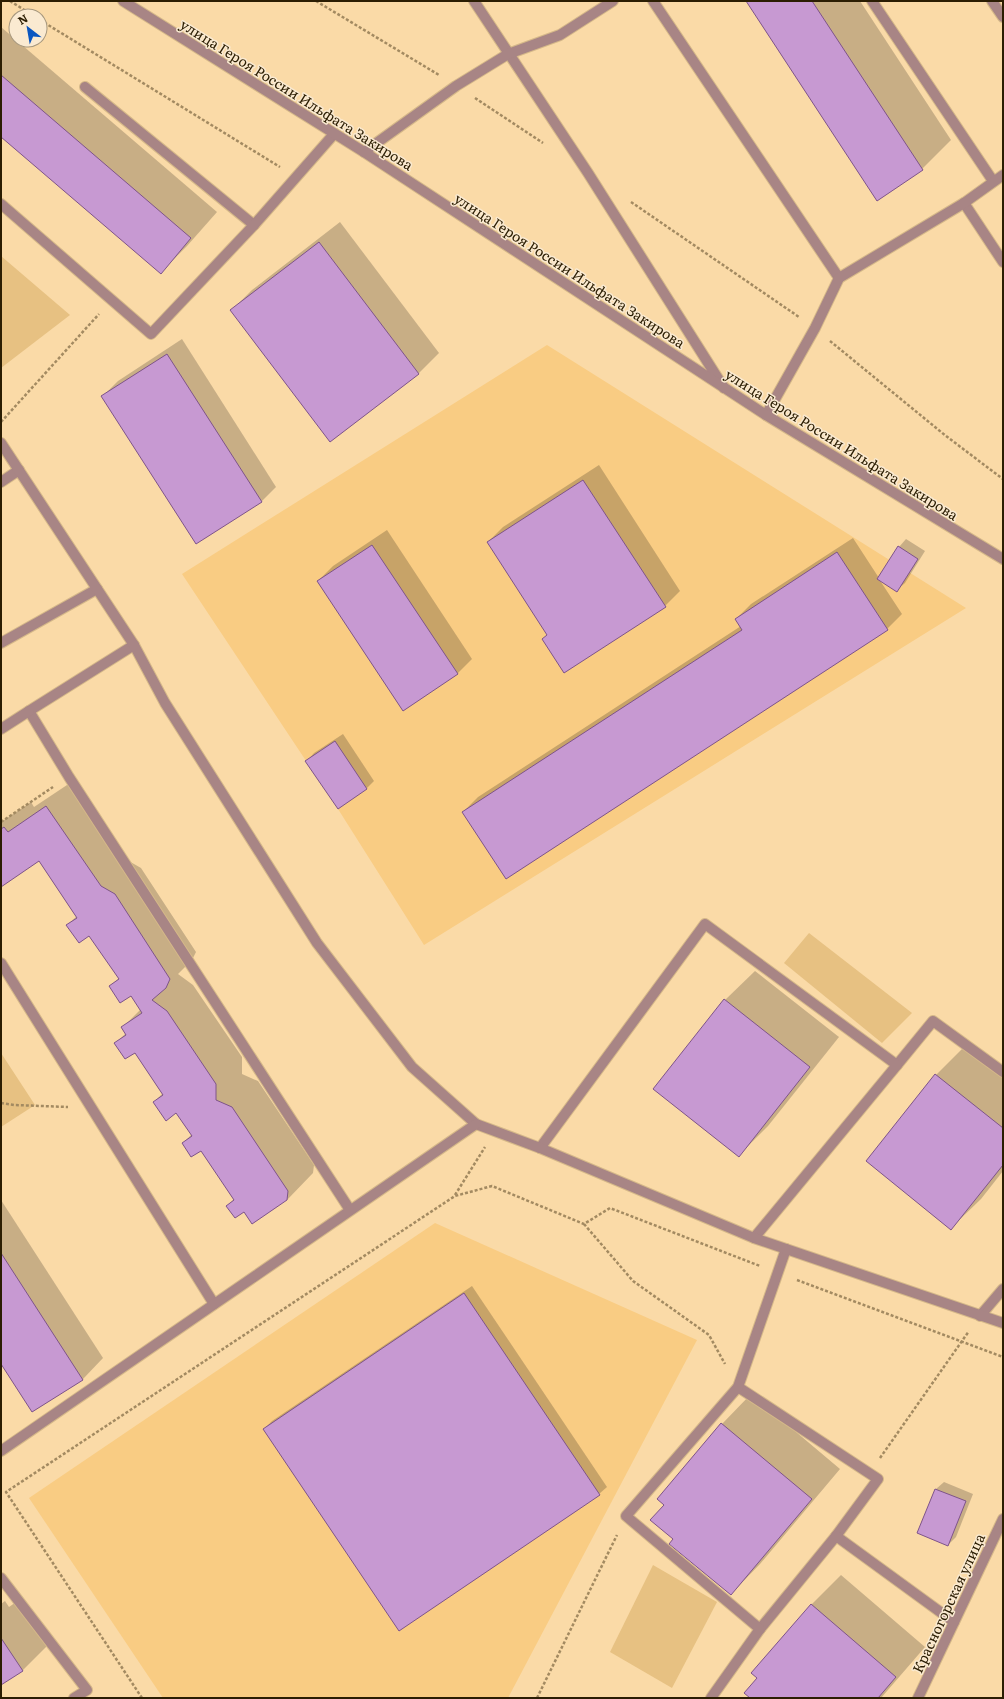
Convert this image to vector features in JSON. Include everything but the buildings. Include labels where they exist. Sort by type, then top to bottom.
[{"type":"street","name":"улица Героя России Ильфата Закирова","points":[[122,1],[364,152],[766,415],[1003,559]]},
{"type":"street","points":[[474,1],[588,173],[724,388]]},
{"type":"street","points":[[364,152],[456,86],[508,54],[560,35],[613,1]]},
{"type":"street","points":[[653,1],[839,278]]},
{"type":"street","points":[[872,1],[993,181]]},
{"type":"street","points":[[992,1],[1003,18]]},
{"type":"street","points":[[85,87],[254,225]]},
{"type":"street","points":[[1,204],[151,334],[254,225],[334,134]]},
{"type":"street","points":[[766,415],[815,328],[839,278],[964,203],[1003,175]]},
{"type":"street","points":[[964,203],[1003,262]]},
{"type":"street","points":[[1,443],[134,646],[165,703],[317,943],[412,1067],[476,1124],[540,1148],[754,1238],[1003,1323]]},
{"type":"street","points":[[1,482],[19,470]]},
{"type":"street","points":[[1,643],[97,589]]},
{"type":"street","points":[[1,729],[134,646]]},
{"type":"street","points":[[29,711],[69,777],[350,1210]]},
{"type":"street","points":[[540,1148],[705,924],[897,1065]]},
{"type":"street","points":[[1,963],[90,1108],[214,1304]]},
{"type":"street","points":[[754,1238],[933,1021],[1003,1072]]},
{"type":"street","points":[[1,1451],[476,1124]]},
{"type":"street","points":[[760,1629],[626,1516],[738,1387],[786,1249]]},
{"type":"street","points":[[980,1316],[1003,1289]]},
{"type":"street","points":[[711,1698],[760,1629],[836,1536],[878,1479],[738,1387]]},
{"type":"street","name":"Красногорская улица","points":[[918,1698],[1003,1519]]},
{"type":"street","points":[[836,1536],[954,1622]]},
{"type":"street","points":[[1,1578],[88,1690],[74,1698]]},
{"type":"path","points":[[10,1],[21,8]]},
{"type":"path","points":[[316,1],[456,86],[544,143]]},
{"type":"path","points":[[48,25],[296,178]]},
{"type":"path","points":[[627,200],[815,328],[946,436],[1003,479]]},
{"type":"path","points":[[1,422],[112,300]]},
{"type":"path","points":[[1,822],[69,777]]},
{"type":"path","points":[[1,1103],[14,1105],[90,1108]]},
{"type":"path","points":[[454,1196],[496,1131]]},
{"type":"path","points":[[142,1698],[6,1492],[454,1196],[492,1186],[584,1224],[633,1281],[709,1335],[738,1387]]},
{"type":"path","points":[[584,1224],[610,1208],[778,1273],[1003,1357]]},
{"type":"path","points":[[870,1474],[980,1316]]},
{"type":"path","points":[[537,1698],[626,1516]]},
{"type":"shaded area","points":[[1,256],[70,315],[1,368]]},
{"type":"shaded area","points":[[547,345],[966,608],[424,945],[338,809],[182,574]]},
{"type":"shaded area","points":[[809,933],[912,1013],[882,1043],[784,963]]},
{"type":"shaded area","points":[[1,1053],[35,1105],[1,1127]]},
{"type":"shaded area","points":[[435,1223],[697,1340],[508,1698],[163,1698],[29,1498]]},
{"type":"shaded area","points":[[653,1565],[717,1602],[672,1688],[610,1652]]}]
